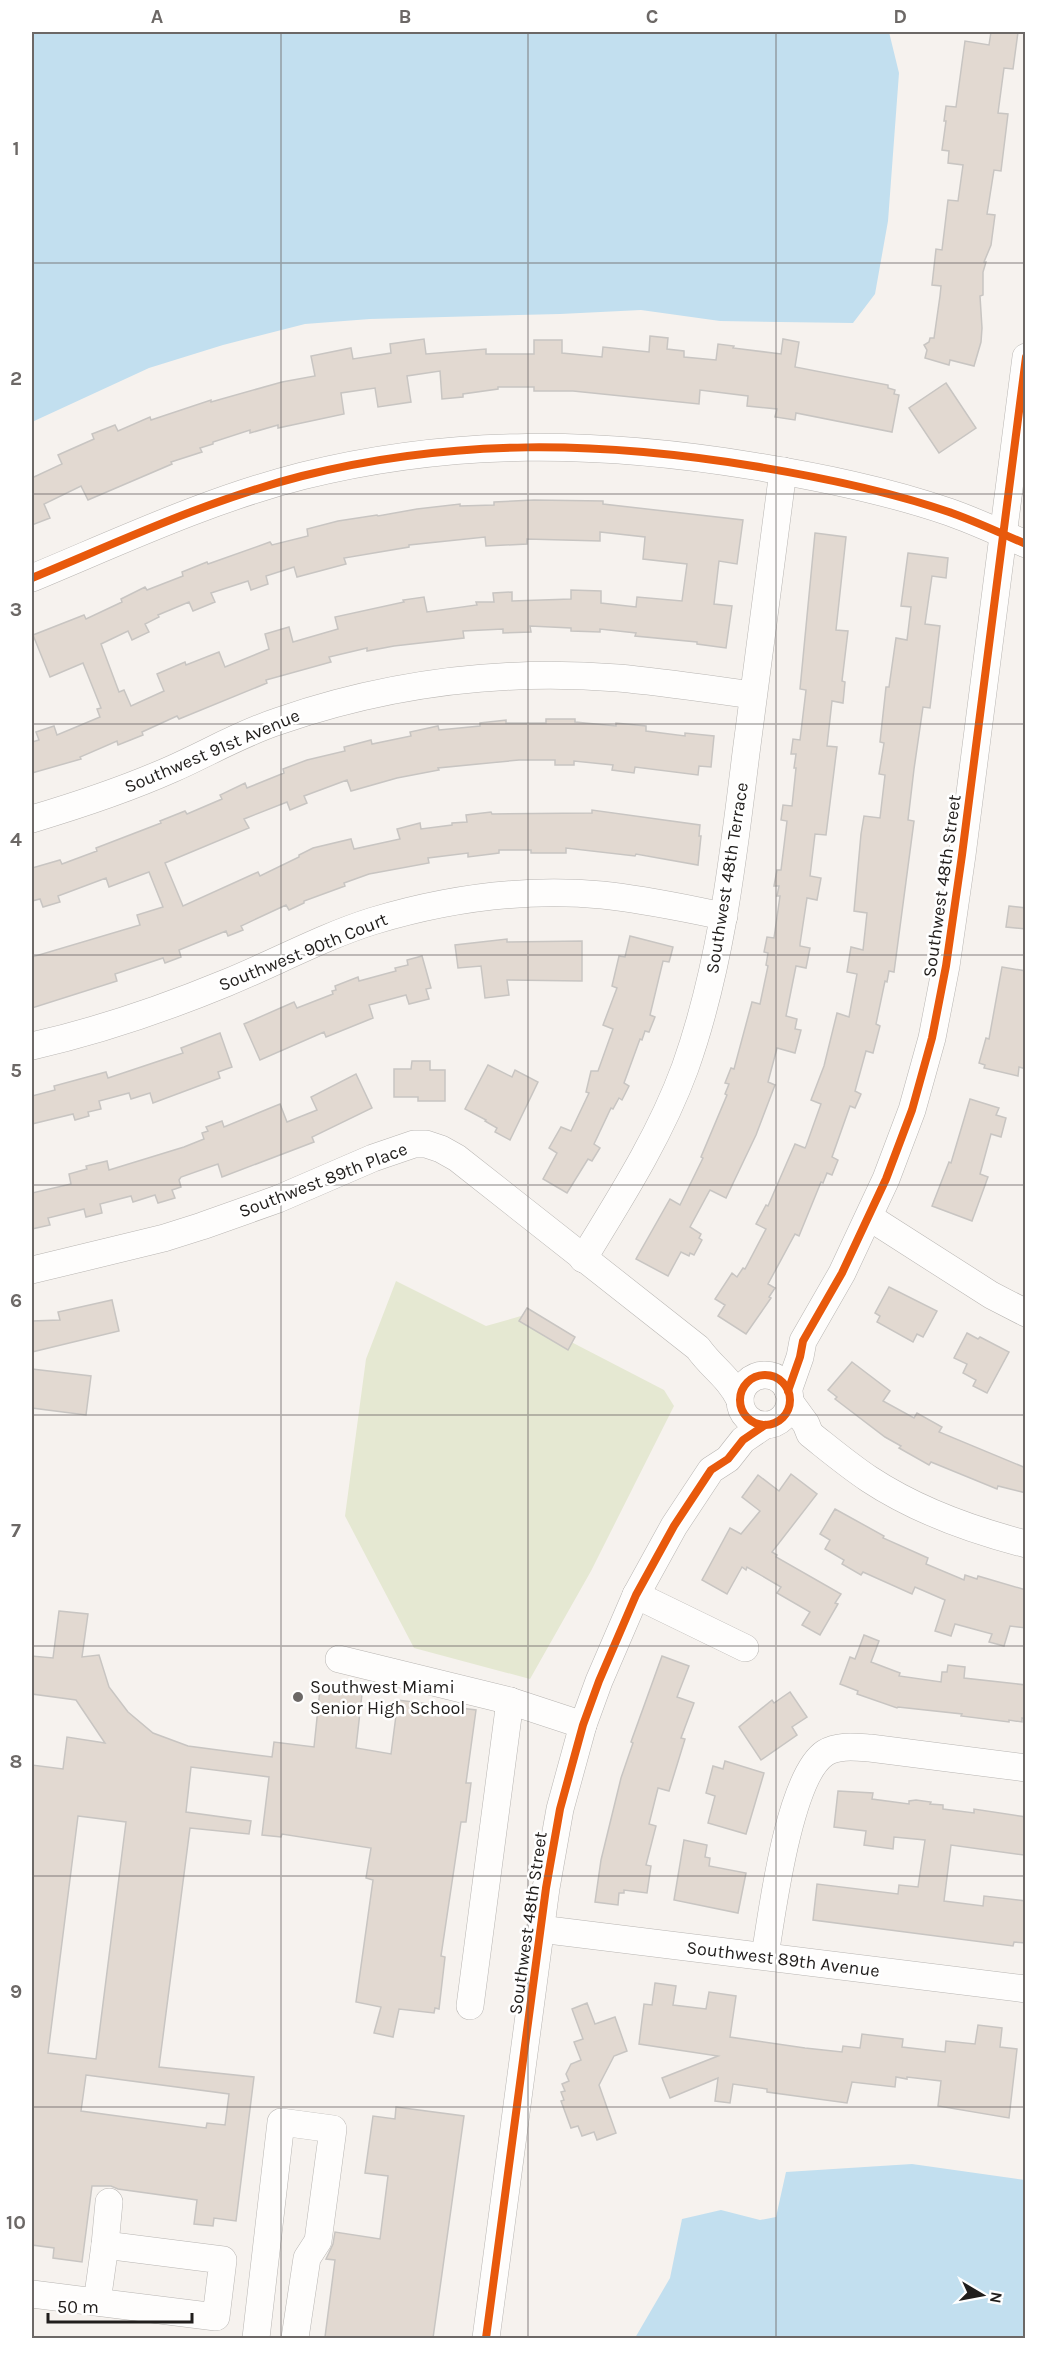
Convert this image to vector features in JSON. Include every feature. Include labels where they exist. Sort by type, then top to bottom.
[{"type":"street","name":"Southwest 48th Street","points":[[711,1470],[729,1459],[743,1440],[779,1410],[800,1357],[803,1341],[842,1273],[869,1217],[912,1110],[924,1072],[941,998],[1014,539],[1026,357]]},
{"type":"street","points":[[32,578],[214,502],[301,476],[388,459],[469,449],[587,447],[703,458],[783,471],[902,497],[950,512],[1014,539]]},
{"type":"street","name":"Southwest 48th Terrace","points":[[583,1259],[640,1166],[658,1131],[684,1070],[707,997],[724,916],[783,471]]},
{"type":"street","name":"Southwest 91st Avenue","points":[[32,819],[128,787],[277,722],[340,702],[421,684],[501,676],[579,676],[651,681],[753,695]]},
{"type":"street","name":"Southwest 90th Court","points":[[32,1047],[104,1027],[189,998],[372,921],[446,903],[513,895],[567,893],[632,899],[724,916]]},
{"type":"street","name":"Southwest 89th Place","points":[[32,1270],[164,1238],[202,1226],[289,1195],[373,1158],[414,1144],[426,1144],[457,1158],[698,1348],[732,1384],[741,1404]]},
{"type":"street","points":[[869,1217],[991,1294],[1026,1313]]},
{"type":"street","name":"Southwest 48th Street","points":[[486,2338],[554,1838],[583,1725],[636,1595],[674,1526],[711,1470],[716,1448],[741,1404],[742,1389],[750,1380],[763,1375],[791,1345],[803,1341]]},
{"type":"street","name":"Southwest 89th Place","points":[[698,1348],[717,1351],[733,1362],[763,1375]]},
{"type":"street","points":[[763,1375],[777,1378],[779,1410]]},
{"type":"street","points":[[741,1404],[750,1420],[779,1410],[806,1424],[810,1434],[867,1478],[910,1502],[973,1529],[1026,1544]]},
{"type":"street","points":[[636,1595],[745,1648]]},
{"type":"street","points":[[339,1659],[510,1701],[583,1725]]},
{"type":"street","points":[[471,2006],[510,1701]]},
{"type":"street","points":[[765,1956],[794,1811],[809,1771],[827,1752],[852,1747],[1026,1768]]},
{"type":"street","name":"Southwest 89th Avenue","points":[[540,1929],[1026,1989]]},
{"type":"street","points":[[256,2338],[281,2122],[333,2128],[318,2241],[307,2258],[295,2338]]},
{"type":"street","points":[[97,2302],[109,2202]]},
{"type":"street","points":[[32,2294],[216,2317],[224,2260],[105,2245]]},
{"type":"green space","points":[[396,1281],[486,1326],[521,1316],[664,1390],[674,1406],[591,1571],[530,1679],[414,1648],[345,1516],[366,1359]]},
{"type":"water","points":[[32,32],[889,32],[899,73],[888,221],[875,294],[853,323],[720,321],[641,310],[370,319],[305,324],[223,345],[149,368],[32,422]]},
{"type":"water","points":[[912,2164],[1025,2180],[1025,2338],[635,2338],[670,2278],[682,2219],[721,2210],[760,2220],[776,2217],[786,2172]]},
{"type":"building","points":[[991,32],[1018,32],[1013,69],[1004,68],[998,113],[1008,114],[1001,171],[994,170],[987,214],[995,215],[991,245],[984,262],[986,262],[983,272],[983,295],[980,296],[981,342],[974,366],[950,360],[949,365],[925,358],[927,350],[924,345],[929,342],[930,338],[934,338],[940,296],[941,286],[932,285],[936,249],[942,250],[948,200],[958,201],[963,165],[948,163],[949,151],[942,150],[946,121],[944,121],[946,106],[956,107],[965,41],[989,45]]},
{"type":"building","points":[[650,336],[668,338],[667,349],[684,351],[684,357],[716,360],[718,344],[781,354],[783,339],[799,342],[795,367],[888,385],[888,388],[895,390],[894,394],[899,395],[892,432],[796,413],[795,420],[775,417],[777,409],[747,406],[748,396],[700,390],[699,404],[573,391],[534,391],[534,387],[498,387],[498,389],[463,394],[463,397],[442,399],[440,371],[407,376],[411,402],[378,407],[375,388],[341,393],[344,414],[278,428],[278,425],[250,433],[250,430],[213,442],[213,444],[200,448],[202,452],[171,462],[172,464],[88,500],[81,486],[44,504],[50,518],[32,525],[32,474],[34,477],[62,464],[58,455],[94,439],[92,434],[115,425],[118,431],[150,417],[151,420],[211,400],[211,402],[282,382],[315,376],[311,356],[351,348],[353,359],[391,353],[390,344],[424,339],[426,354],[486,349],[486,354],[534,354],[534,340],[562,340],[562,353],[602,357],[603,347],[649,352]]},
{"type":"building","points":[[946,383],[976,428],[939,453],[909,408]]},
{"type":"building","points":[[603,501],[603,504],[743,520],[737,564],[719,561],[714,604],[732,606],[726,648],[697,644],[697,642],[635,636],[636,633],[600,629],[600,632],[571,631],[571,628],[530,626],[531,632],[503,633],[503,629],[463,631],[464,638],[367,651],[367,648],[329,657],[331,662],[266,680],[267,683],[179,719],[177,716],[142,732],[143,735],[118,745],[117,741],[80,757],[81,759],[32,773],[32,742],[39,740],[36,732],[54,726],[57,735],[100,717],[97,709],[101,708],[83,663],[50,677],[33,635],[84,615],[86,619],[122,602],[121,599],[145,587],[147,590],[183,576],[182,572],[207,562],[208,564],[270,542],[272,545],[308,536],[307,529],[338,521],[417,509],[460,504],[460,506],[494,505],[494,502]],"holes":[[[600,532],[645,537],[643,559],[687,564],[682,601],[637,597],[636,607],[601,603],[601,591],[571,590],[571,599],[512,601],[512,592],[493,593],[494,602],[476,602],[477,605],[427,612],[424,597],[403,600],[404,602],[335,617],[338,629],[293,642],[289,627],[265,634],[269,649],[225,667],[219,652],[186,665],[185,662],[157,674],[164,691],[131,706],[124,690],[119,692],[101,644],[128,631],[132,640],[149,632],[145,624],[159,617],[158,615],[189,602],[193,611],[215,602],[211,593],[248,581],[251,590],[268,584],[266,576],[294,567],[297,577],[346,564],[344,558],[409,547],[409,545],[485,537],[486,546],[527,544],[527,539],[600,541]]]},
{"type":"building","points":[[815,533],[846,537],[836,630],[848,631],[842,681],[845,682],[843,703],[832,701],[827,746],[837,747],[826,835],[815,834],[810,876],[821,878],[817,900],[807,898],[800,944],[800,946],[810,948],[806,968],[796,966],[786,1016],[797,1019],[795,1029],[801,1030],[795,1053],[777,1048],[768,1082],[775,1085],[756,1135],[726,1198],[710,1190],[690,1227],[701,1234],[699,1238],[702,1240],[694,1255],[690,1253],[689,1256],[681,1252],[668,1276],[636,1259],[670,1199],[680,1205],[703,1158],[701,1157],[727,1095],[725,1094],[729,1084],[725,1083],[731,1068],[734,1069],[752,1002],[760,1004],[768,966],[766,965],[768,953],[764,952],[767,937],[774,938],[780,896],[777,896],[779,886],[774,886],[777,870],[781,870],[787,821],[781,820],[783,805],[792,806],[796,754],[791,754],[793,739],[800,740],[806,690],[800,689]]},
{"type":"building","points":[[908,553],[948,558],[946,578],[932,576],[925,624],[940,626],[930,708],[923,707],[914,769],[908,820],[914,821],[894,972],[889,971],[887,982],[885,981],[876,1024],[880,1026],[873,1053],[866,1051],[855,1091],[861,1094],[855,1108],[850,1106],[832,1157],[838,1160],[832,1175],[827,1173],[823,1183],[821,1182],[799,1236],[795,1234],[768,1284],[775,1288],[769,1297],[771,1298],[746,1334],[718,1316],[725,1305],[715,1299],[732,1273],[737,1277],[743,1268],[745,1269],[766,1229],[756,1224],[766,1205],[768,1206],[795,1144],[805,1148],[806,1146],[821,1104],[811,1100],[824,1066],[837,1013],[849,1017],[857,974],[847,972],[851,947],[863,950],[867,913],[854,911],[861,834],[864,816],[880,818],[885,775],[879,774],[884,743],[880,742],[886,687],[889,687],[896,638],[907,640],[911,607],[901,606]]},
{"type":"building","points":[[546,719],[575,719],[575,722],[616,726],[616,723],[646,726],[646,731],[685,736],[685,733],[714,736],[711,767],[699,766],[698,775],[635,767],[634,773],[612,770],[613,765],[574,761],[574,765],[555,765],[555,760],[519,760],[438,768],[439,770],[397,778],[351,791],[347,780],[304,796],[307,803],[290,810],[287,802],[244,819],[249,828],[165,863],[183,906],[258,872],[260,876],[313,848],[351,839],[354,849],[400,839],[397,829],[420,823],[421,829],[452,825],[452,823],[467,822],[466,815],[491,812],[492,814],[592,813],[592,810],[700,825],[698,865],[636,854],[635,856],[566,848],[566,853],[499,850],[499,853],[468,857],[468,853],[428,858],[429,863],[369,874],[344,883],[345,886],[304,901],[289,910],[286,905],[241,926],[243,930],[228,936],[226,931],[179,950],[181,957],[165,963],[163,958],[115,974],[117,981],[32,1008],[32,957],[140,925],[137,915],[163,907],[149,872],[109,887],[106,878],[58,896],[60,902],[43,907],[40,899],[32,901],[32,868],[60,860],[62,864],[97,851],[96,848],[161,823],[160,821],[185,811],[187,814],[222,799],[220,795],[245,783],[247,788],[284,773],[283,769],[307,760],[345,751],[344,747],[371,740],[372,744],[411,736],[410,732],[438,726],[439,730],[480,726],[480,723],[506,720],[506,723],[546,723]]},
{"type":"building","points":[[1009,906],[1026,908],[1026,929],[1006,927]]},
{"type":"building","points":[[630,936],[673,947],[669,962],[663,961],[650,1015],[655,1017],[649,1032],[645,1031],[642,1040],[640,1039],[624,1083],[629,1086],[622,1100],[619,1098],[613,1109],[611,1108],[594,1144],[600,1148],[592,1161],[588,1159],[567,1193],[543,1179],[557,1153],[549,1148],[561,1127],[571,1131],[589,1093],[586,1092],[591,1071],[598,1071],[613,1029],[603,1025],[617,988],[612,986],[619,956],[625,957]]},
{"type":"building","points":[[507,939],[507,942],[582,941],[582,981],[507,980],[509,995],[485,998],[481,966],[458,968],[455,945]]},
{"type":"building","points":[[422,956],[431,988],[426,989],[429,999],[409,1004],[406,995],[369,1005],[373,1018],[326,1037],[324,1032],[260,1060],[244,1024],[294,1002],[297,1008],[333,994],[332,991],[336,990],[335,986],[358,977],[359,981],[396,971],[395,968],[408,965],[407,960]]},
{"type":"building","points":[[1002,967],[1026,971],[1026,1069],[1019,1067],[1018,1076],[984,1068],[985,1065],[979,1063],[986,1038],[989,1039]]},
{"type":"building","points":[[220,1033],[232,1067],[218,1072],[220,1078],[153,1103],[150,1093],[131,1099],[129,1093],[99,1101],[101,1109],[88,1112],[89,1116],[75,1120],[73,1114],[32,1124],[32,1096],[55,1090],[54,1086],[106,1072],[108,1078],[183,1053],[181,1048]]},
{"type":"building","points":[[412,1061],[430,1061],[430,1070],[445,1070],[445,1101],[418,1101],[418,1097],[394,1097],[394,1069],[411,1069]]},
{"type":"building","points":[[488,1065],[512,1077],[515,1070],[538,1082],[510,1140],[495,1132],[497,1128],[486,1120],[465,1109]]},
{"type":"building","points":[[356,1074],[372,1108],[312,1137],[314,1142],[222,1177],[218,1164],[181,1177],[179,1180],[181,1187],[172,1190],[175,1198],[158,1203],[155,1195],[133,1202],[131,1196],[100,1204],[102,1213],[86,1217],[84,1209],[48,1218],[50,1225],[32,1229],[32,1193],[71,1184],[69,1174],[87,1169],[86,1166],[107,1161],[109,1170],[184,1147],[204,1139],[202,1133],[208,1131],[206,1127],[222,1121],[224,1127],[280,1104],[287,1122],[317,1110],[311,1097]]},
{"type":"building","points":[[970,1099],[999,1108],[996,1115],[1006,1118],[1001,1137],[991,1134],[980,1174],[988,1177],[972,1221],[932,1206],[949,1162],[951,1163]]},
{"type":"building","points":[[889,1287],[937,1311],[923,1337],[917,1334],[913,1342],[877,1322],[880,1316],[875,1313]]},
{"type":"building","points":[[112,1300],[119,1331],[32,1352],[32,1321],[60,1320],[58,1312]]},
{"type":"building","points":[[527,1308],[575,1337],[568,1350],[519,1321]]},
{"type":"building","points":[[967,1333],[1009,1352],[987,1393],[973,1386],[976,1380],[963,1373],[967,1364],[954,1358]]},
{"type":"building","points":[[852,1362],[890,1391],[883,1401],[914,1418],[917,1413],[942,1427],[939,1432],[1026,1468],[1026,1493],[998,1486],[997,1489],[931,1462],[929,1465],[899,1448],[901,1446],[885,1437],[835,1399],[837,1397],[828,1390]]},
{"type":"building","points":[[32,1369],[91,1376],[86,1415],[32,1408]]},
{"type":"building","points":[[791,1474],[817,1494],[772,1552],[777,1555],[776,1557],[841,1594],[835,1603],[838,1604],[820,1635],[802,1625],[810,1612],[777,1593],[781,1587],[747,1567],[746,1570],[742,1567],[727,1594],[702,1580],[730,1528],[741,1534],[760,1511],[742,1497],[758,1475],[779,1491]]},
{"type":"building","points":[[835,1509],[884,1536],[883,1538],[928,1558],[926,1564],[964,1580],[965,1575],[977,1579],[978,1576],[1026,1590],[1026,1628],[1010,1626],[1004,1646],[989,1642],[992,1634],[955,1624],[951,1636],[935,1631],[945,1600],[915,1587],[912,1594],[863,1572],[861,1575],[842,1564],[844,1560],[825,1549],[830,1540],[820,1534]]},
{"type":"building","points":[[59,1611],[88,1614],[82,1657],[99,1655],[109,1687],[128,1712],[153,1733],[188,1746],[272,1757],[274,1742],[314,1747],[320,1689],[362,1694],[356,1748],[391,1754],[398,1700],[476,1710],[466,1783],[471,1783],[466,1822],[461,1822],[441,1956],[445,1957],[439,2009],[435,2008],[434,2013],[399,2009],[393,2037],[374,2033],[381,2007],[356,2002],[373,1880],[366,1878],[371,1848],[282,1834],[281,1837],[262,1835],[269,1777],[191,1767],[186,1812],[251,1821],[249,1834],[190,1828],[159,2067],[254,2077],[236,2221],[214,2218],[213,2226],[194,2224],[197,2200],[118,2189],[111,2186],[92,2186],[82,2262],[53,2258],[54,2248],[32,2245],[32,1765],[63,1769],[67,1737],[105,1743],[76,1700],[32,1694],[32,1656],[53,1658]],"holes":[[[78,1816],[126,1822],[96,2059],[48,2053]],[[86,2075],[229,2094],[225,2125],[207,2123],[206,2128],[81,2111]]]},
{"type":"building","points":[[864,1635],[879,1641],[871,1662],[900,1673],[899,1676],[941,1682],[942,1672],[947,1672],[948,1665],[965,1667],[964,1678],[1026,1685],[1026,1719],[1022,1718],[1022,1722],[1009,1720],[1009,1722],[961,1716],[962,1714],[897,1708],[857,1694],[858,1691],[840,1684],[850,1657],[855,1659]]},
{"type":"building","points":[[662,1656],[689,1666],[677,1697],[694,1703],[681,1738],[685,1739],[669,1791],[658,1788],[649,1824],[656,1826],[646,1865],[651,1866],[647,1893],[624,1890],[624,1893],[619,1893],[618,1905],[595,1902],[601,1860],[621,1778],[633,1743],[631,1742]]},
{"type":"building","points":[[790,1692],[807,1717],[792,1727],[797,1735],[761,1760],[739,1727],[772,1700],[774,1703]]},
{"type":"building","points":[[725,1761],[764,1773],[746,1834],[708,1823],[715,1796],[706,1793],[713,1766],[723,1769]]},
{"type":"building","points":[[838,1791],[873,1793],[872,1799],[909,1804],[909,1801],[916,1800],[931,1802],[930,1804],[943,1805],[943,1809],[974,1813],[974,1809],[1026,1817],[1024,1855],[951,1845],[944,1901],[983,1906],[984,1896],[1026,1901],[1026,1943],[1014,1942],[1013,1946],[813,1920],[817,1884],[898,1894],[899,1885],[918,1887],[925,1840],[894,1837],[893,1849],[864,1845],[866,1831],[834,1827]]},
{"type":"building","points":[[684,1840],[707,1845],[705,1857],[710,1858],[709,1866],[746,1873],[738,1913],[674,1900]]},
{"type":"building","points":[[655,1983],[676,1986],[673,2005],[706,2009],[709,1992],[736,1996],[730,2037],[805,2048],[842,2052],[843,2046],[860,2048],[862,2034],[903,2039],[902,2047],[945,2052],[946,2041],[975,2044],[978,2025],[1002,2028],[1000,2047],[1017,2049],[1009,2118],[938,2106],[941,2081],[907,2077],[907,2079],[896,2077],[895,2087],[852,2082],[847,2103],[767,2092],[767,2089],[733,2084],[730,2103],[715,2101],[718,2078],[670,2098],[662,2078],[718,2056],[639,2044],[644,2004],[652,2005]]},
{"type":"building","points":[[587,2003],[595,2024],[615,2017],[627,2051],[614,2056],[599,2085],[616,2133],[597,2140],[594,2132],[582,2136],[578,2126],[571,2128],[561,2101],[564,2100],[561,2092],[565,2091],[562,2084],[569,2081],[566,2074],[571,2064],[581,2060],[574,2042],[583,2039],[572,2009]]},
{"type":"building","points":[[396,2107],[464,2116],[433,2338],[325,2337],[335,2260],[326,2259],[333,2244],[335,2232],[380,2239],[388,2176],[365,2173],[373,2116],[395,2119]]},
{"type":"cycle path","points":[[788,1391],[803,1341],[842,1273],[886,1179],[912,1110],[932,1038],[946,966],[962,855],[1026,357]]},
{"type":"cycle path","points":[[32,578],[199,509],[302,476],[415,455],[527,447],[639,452],[696,458],[803,475],[925,504],[968,519],[1026,544]]},
{"type":"cycle path","points":[[765,1375],[779,1379],[786,1386],[790,1400],[786,1414],[779,1421],[765,1425],[751,1421],[744,1414],[740,1400],[744,1386],[751,1379],[765,1375]]},
{"type":"cycle path","points":[[486,2338],[546,1888],[560,1809],[583,1725],[636,1595],[674,1526],[711,1470],[728,1459],[743,1440],[765,1425]]},
{"type":"place","name":"Southwest Miami Senior High School","points":[[298,1697]]}]
